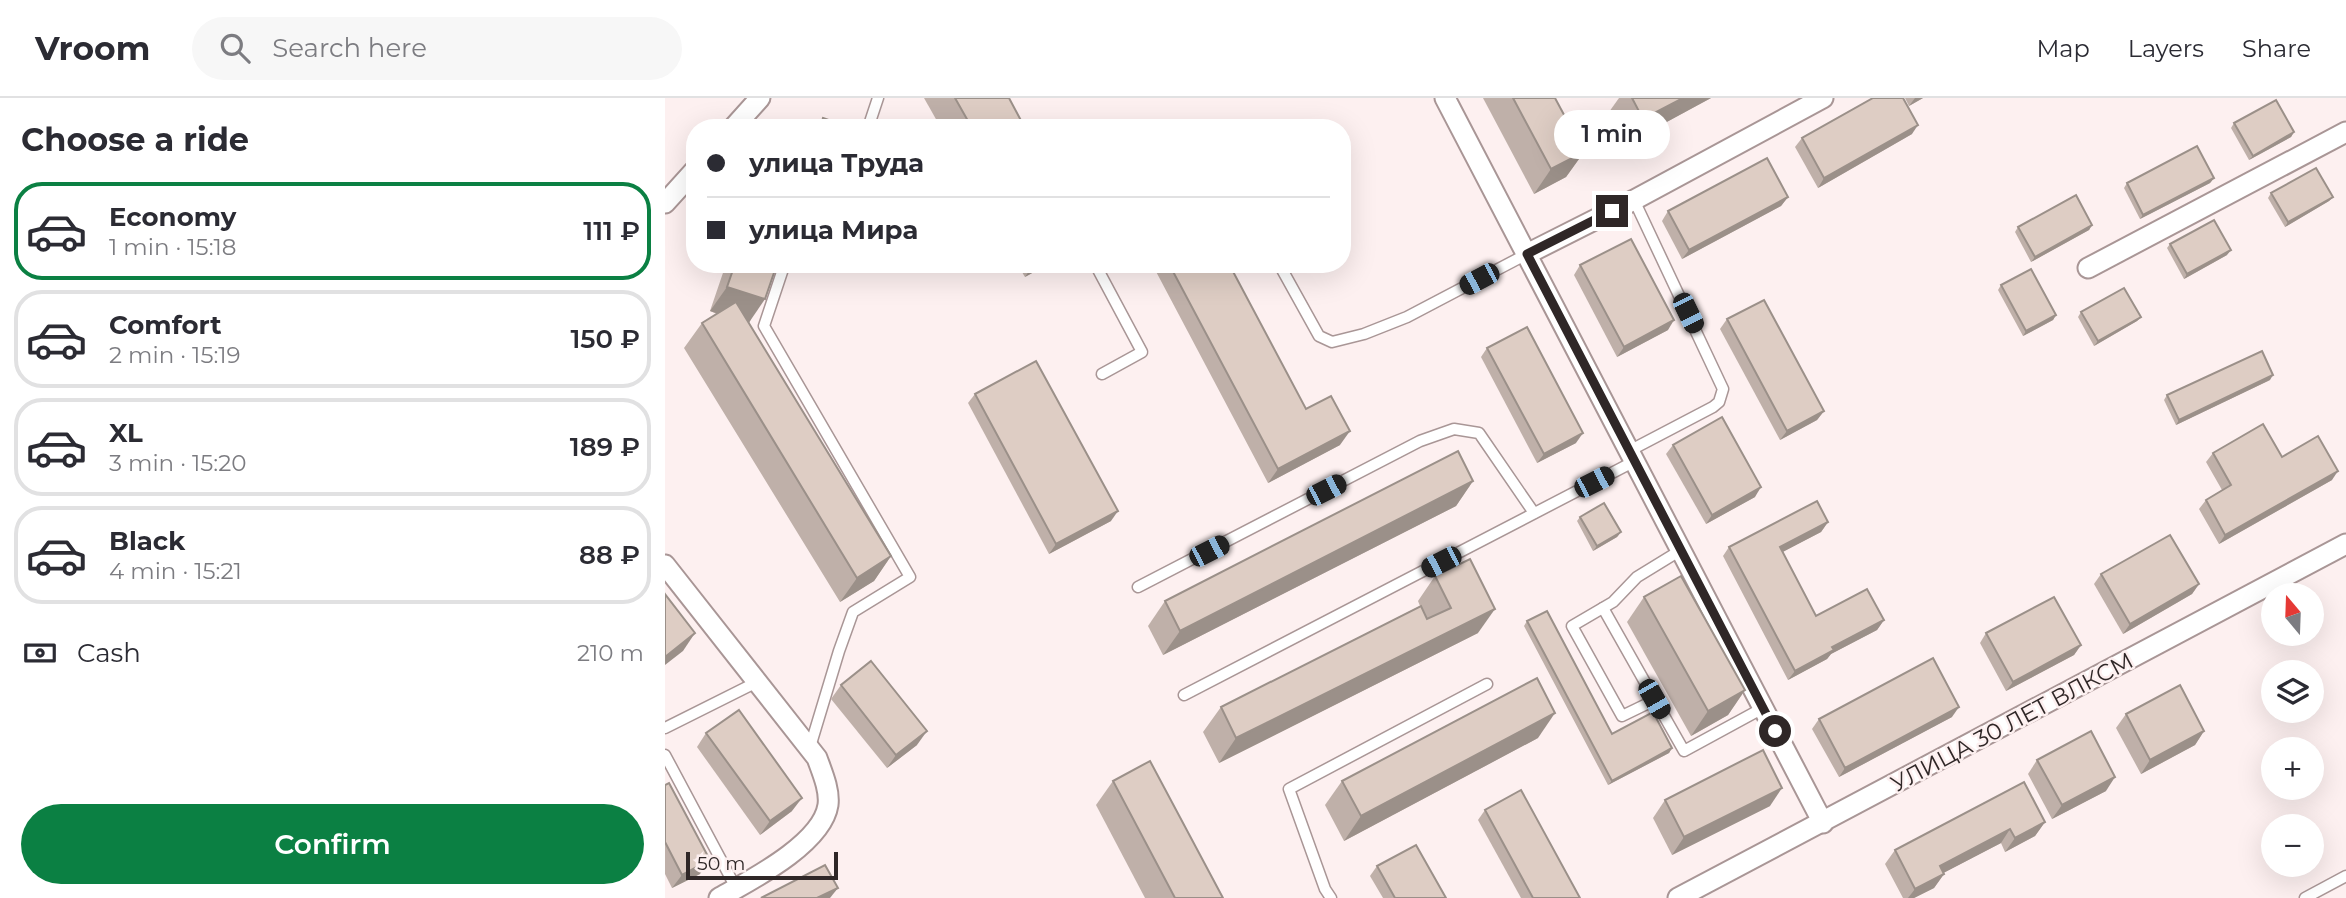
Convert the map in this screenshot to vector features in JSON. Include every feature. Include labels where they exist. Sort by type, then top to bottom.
[{"type":"street","points":[[741,119],[760,98]]},
{"type":"street","points":[[1445,98],[1823,823]]},
{"type":"street","points":[[1527,254],[1634,200],[1823,98]]},
{"type":"street","points":[[2088,268],[2346,132]]},
{"type":"street","points":[[665,202],[686,180]]},
{"type":"street","name":"УЛИЦА 30 ЛЕТ ВЛКСМ","points":[[1678,898],[2346,544]]},
{"type":"street","points":[[665,565],[817,758],[825,782],[828,806],[816,829],[793,852],[765,873],[728,893]]},
{"type":"lane","points":[[871,119],[878,98]]},
{"type":"lane","points":[[1184,695],[1534,513],[1719,402],[1723,389],[1634,200]]},
{"type":"lane","points":[[1284,273],[1319,336],[1332,342],[1364,334],[1407,317],[1527,254]]},
{"type":"lane","points":[[782,273],[764,326],[910,578],[853,612],[809,748]]},
{"type":"lane","points":[[1100,273],[1142,352],[1102,374]]},
{"type":"lane","points":[[1139,587],[1420,442],[1454,429],[1479,433],[1534,513]]},
{"type":"lane","points":[[1654,699],[1622,716],[1573,626],[1613,602],[1637,577],[1681,550]]},
{"type":"lane","points":[[1603,608],[1684,751],[1763,708]]},
{"type":"lane","points":[[665,728],[757,682]]},
{"type":"lane","points":[[1332,898],[1325,889],[1289,789],[1487,684]]},
{"type":"lane","points":[[665,755],[728,893]]},
{"type":"lane","points":[[2305,898],[2346,876]]},
{"type":"building","points":[[955,98],[1009,98],[1020,119],[967,119]]},
{"type":"building","points":[[1513,98],[1555,98],[1584,152],[1551,169]]},
{"type":"building","points":[[1632,98],[1683,98],[1643,119]]},
{"type":"building","points":[[1873,98],[1903,98],[1918,125],[1824,178],[1802,138]]},
{"type":"building","points":[[2276,100],[2294,132],[2253,156],[2234,123]]},
{"type":"building","points":[[2197,146],[2214,178],[2143,215],[2127,183]]},
{"type":"building","points":[[1767,158],[1788,197],[1689,250],[1668,211]]},
{"type":"building","points":[[2316,168],[2333,197],[2288,222],[2271,193]]},
{"type":"building","points":[[2076,195],[2092,225],[2035,257],[2018,227]]},
{"type":"building","points":[[2214,220],[2231,250],[2187,274],[2170,244]]},
{"type":"building","points":[[1631,239],[1674,320],[1624,347],[1580,265]]},
{"type":"building","points":[[2031,269],[2056,315],[2026,331],[2001,285]]},
{"type":"building","points":[[732,273],[774,273],[765,299],[727,287]]},
{"type":"building","points":[[1174,273],[1234,273],[1306,409],[1331,396],[1350,431],[1278,469]]},
{"type":"building","points":[[2124,288],[2141,317],[2098,341],[2081,312]]},
{"type":"building","points":[[1764,300],[1824,411],[1787,431],[1727,319]]},
{"type":"building","points":[[736,302],[891,556],[857,578],[702,323]]},
{"type":"building","points":[[1527,327],[1583,433],[1544,454],[1487,348]]},
{"type":"building","points":[[2262,351],[2273,375],[2179,420],[2167,395]]},
{"type":"building","points":[[1036,361],[1118,511],[1056,544],[975,394]]},
{"type":"building","points":[[1722,417],[1761,487],[1712,515],[1673,445]]},
{"type":"building","points":[[2263,424],[2282,457],[2318,436],[2338,471],[2225,535],[2206,500],[2231,485],[2213,453]]},
{"type":"building","points":[[1458,451],[1473,481],[1180,631],[1165,601]]},
{"type":"building","points":[[1817,501],[1828,522],[1780,547],[1816,616],[1867,589],[1884,620],[1832,647],[1834,650],[1795,671],[1729,547]]},
{"type":"building","points":[[1604,503],[1621,532],[1597,546],[1580,517]]},
{"type":"building","points":[[2170,535],[2199,584],[2130,624],[2101,574]]},
{"type":"building","points":[[1470,559],[1495,609],[1236,738],[1221,707],[1421,606],[1427,619],[1451,608],[1435,576]]},
{"type":"building","points":[[1681,576],[1745,690],[1708,711],[1644,597]]},
{"type":"building","points":[[665,594],[695,633],[665,657]]},
{"type":"building","points":[[2054,597],[2081,645],[2013,682],[1986,633]]},
{"type":"building","points":[[1547,611],[1612,734],[1653,712],[1672,748],[1612,781],[1527,621]]},
{"type":"building","points":[[1933,658],[1959,707],[1845,768],[1819,719]]},
{"type":"building","points":[[871,661],[927,731],[896,755],[841,685]]},
{"type":"building","points":[[1537,678],[1555,713],[1361,816],[1342,781]]},
{"type":"building","points":[[2180,685],[2204,731],[2150,760],[2126,714]]},
{"type":"building","points":[[739,710],[802,798],[770,821],[706,733]]},
{"type":"building","points":[[2091,731],[2115,777],[2062,805],[2037,760]]},
{"type":"building","points":[[1763,750],[1782,788],[1684,837],[1665,800]]},
{"type":"building","points":[[1150,761],[1223,898],[1175,898],[1113,781]]},
{"type":"building","points":[[2024,782],[2045,822],[2015,838],[2010,829],[1940,866],[1944,874],[1915,889],[1895,850]]},
{"type":"building","points":[[669,783],[710,860],[682,875],[665,842],[665,785]]},
{"type":"building","points":[[1521,790],[1580,898],[1533,898],[1485,810]]},
{"type":"building","points":[[1416,845],[1446,898],[1395,898],[1377,866]]},
{"type":"building","points":[[825,865],[838,888],[817,898],[761,898]]},
{"type":"route","points":[[1612,211],[1527,254],[1775,731]]}]
